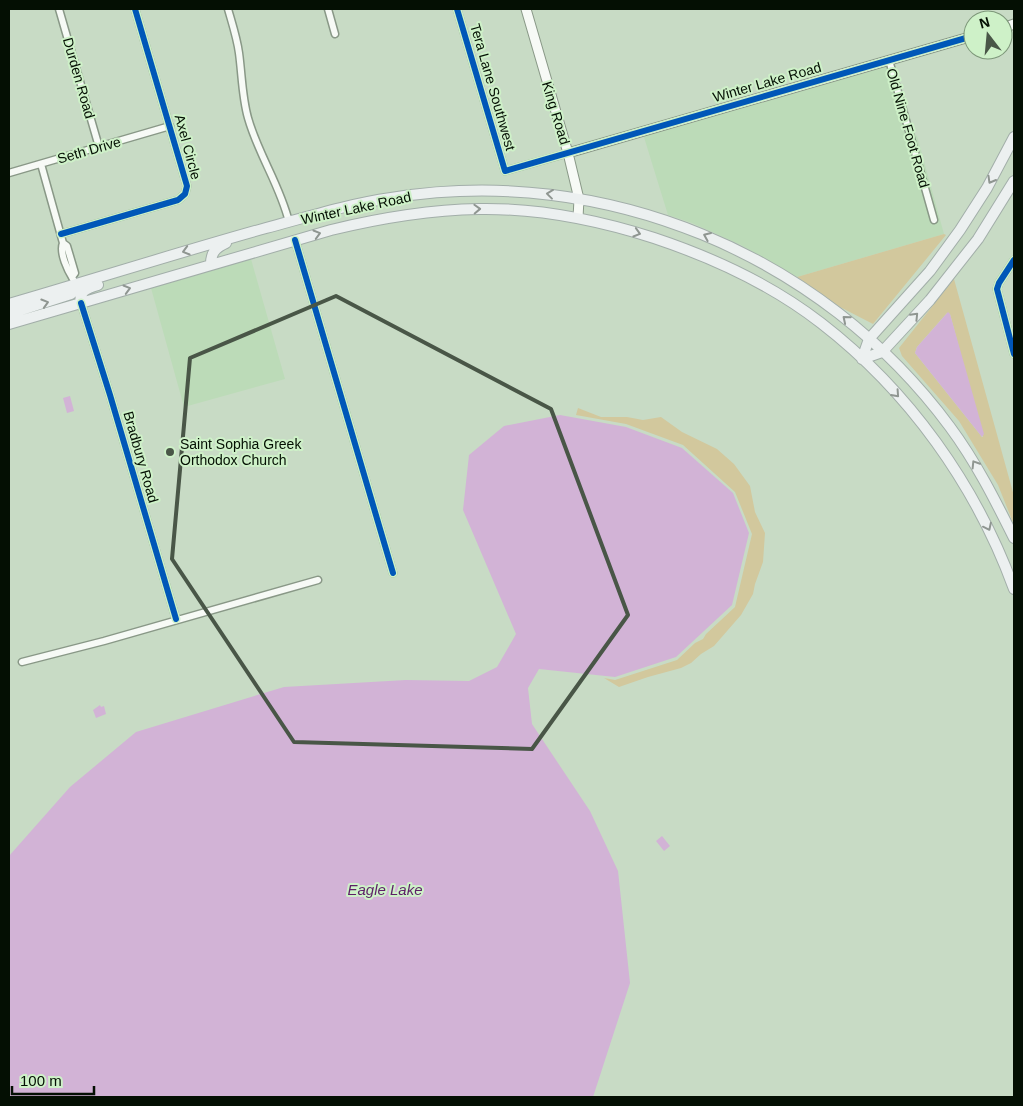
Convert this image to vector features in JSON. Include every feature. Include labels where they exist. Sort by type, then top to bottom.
[{"type":"main road","points":[[862,359],[869,339],[930,271],[945,251],[987,188],[1014,137]]},
{"type":"main road","points":[[862,359],[882,352],[930,300],[960,263],[1014,181]]},
{"type":"main road","name":"Winter Lake Road","points":[[9,304],[74,281],[153,261],[333,210],[391,198],[427,194],[484,190],[521,191],[579,199],[651,216],[697,232],[742,252],[784,275],[825,302],[882,352]]},
{"type":"main road","name":"Winter Lake Road","points":[[9,324],[211,264],[371,220],[419,213],[497,209],[578,218],[648,236],[691,251],[733,270],[774,292],[805,312],[862,359]]},
{"type":"main road","points":[[211,264],[211,256],[217,247],[266,228]]},
{"type":"main road","points":[[81,303],[80,295],[88,288],[140,272],[153,261]]},
{"type":"main road","points":[[9,314],[71,294],[76,289],[74,281]]},
{"type":"main road","points":[[882,352],[908,376],[948,425],[987,484],[1014,538]]},
{"type":"main road","points":[[862,359],[901,400],[948,458],[998,548],[1014,589]]},
{"type":"street","name":"Durden Road","points":[[59,9],[99,147]]},
{"type":"street","name":"Axel Circle","points":[[61,234],[178,200],[185,194],[187,186],[135,9]]},
{"type":"street","points":[[228,9],[237,38],[247,115],[258,146],[282,196],[289,222]]},
{"type":"street","points":[[328,9],[335,34]]},
{"type":"street","name":"Tera Lane Southwest","points":[[457,9],[505,171],[568,153]]},
{"type":"street","name":"King Road","points":[[526,9],[568,153],[579,199],[578,218]]},
{"type":"street","name":"Winter Lake Road","points":[[568,153],[963,39]]},
{"type":"street","name":"Old Nine Foot Road","points":[[889,60],[934,220]]},
{"type":"street","name":"Seth Drive","points":[[9,173],[170,126]]},
{"type":"street","points":[[41,164],[63,243],[67,246],[75,273],[74,281]]},
{"type":"street","points":[[295,240],[393,573]]},
{"type":"street","points":[[1014,260],[997,289],[1014,354]]},
{"type":"street","name":"Bradbury Road","points":[[81,303],[176,619]]},
{"type":"street","points":[[22,662],[104,641],[318,580]]},
{"type":"highlighted area","points":[[336,296],[551,409],[628,615],[532,749],[294,742],[172,559],[190,358]]},
{"type":"shaded area","points":[[887,64],[932,223],[937,222],[912,132],[917,136],[944,234],[797,277],[741,245],[692,223],[668,215],[643,134]]},
{"type":"shaded area","points":[[944,234],[946,235],[873,324],[840,307],[797,277]]},
{"type":"shaded area","points":[[251,259],[285,379],[184,407],[151,288]]},
{"type":"shaded area","points":[[954,279],[1014,496],[1014,525],[998,485],[959,421],[902,356],[899,348]],"holes":[[[947,313],[950,314],[983,437],[915,353],[917,347]]]},
{"type":"shaded area","points":[[578,408],[601,417],[627,417],[643,420],[661,417],[682,432],[717,449],[734,464],[750,486],[755,512],[765,533],[763,562],[753,594],[741,615],[714,646],[681,668],[619,687],[604,678],[615,680],[677,660],[695,643],[703,639],[735,607],[752,534],[735,492],[683,445],[626,424],[576,415]]},
{"type":"water","points":[[948,312],[984,434],[982,437],[915,353],[917,347]]},
{"type":"water","points":[[70,396],[74,411],[67,413],[63,398]]},
{"type":"water","name":"Eagle Lake","points":[[560,415],[626,427],[682,448],[733,493],[749,533],[732,605],[676,657],[615,677],[539,669],[528,688],[532,724],[590,811],[618,871],[630,983],[593,1097],[9,1097],[9,856],[70,787],[136,732],[284,687],[406,680],[469,681],[497,667],[516,634],[463,510],[469,455],[504,426]]},
{"type":"water","points":[[100,705],[101,707],[104,706],[106,714],[96,718],[93,710]]},
{"type":"water","points":[[662,836],[670,846],[664,851],[656,841]]},
{"type":"cycle path","points":[[61,234],[178,200],[185,194],[187,186],[135,9]]},
{"type":"cycle path","points":[[457,9],[505,171],[963,39]]},
{"type":"cycle path","points":[[295,240],[393,573]]},
{"type":"cycle path","points":[[1014,260],[997,289],[1014,354]]},
{"type":"cycle path","points":[[81,303],[176,619]]},
{"type":"place","name":"Saint Sophia Greek Orthodox Church","points":[[170,452]]}]
